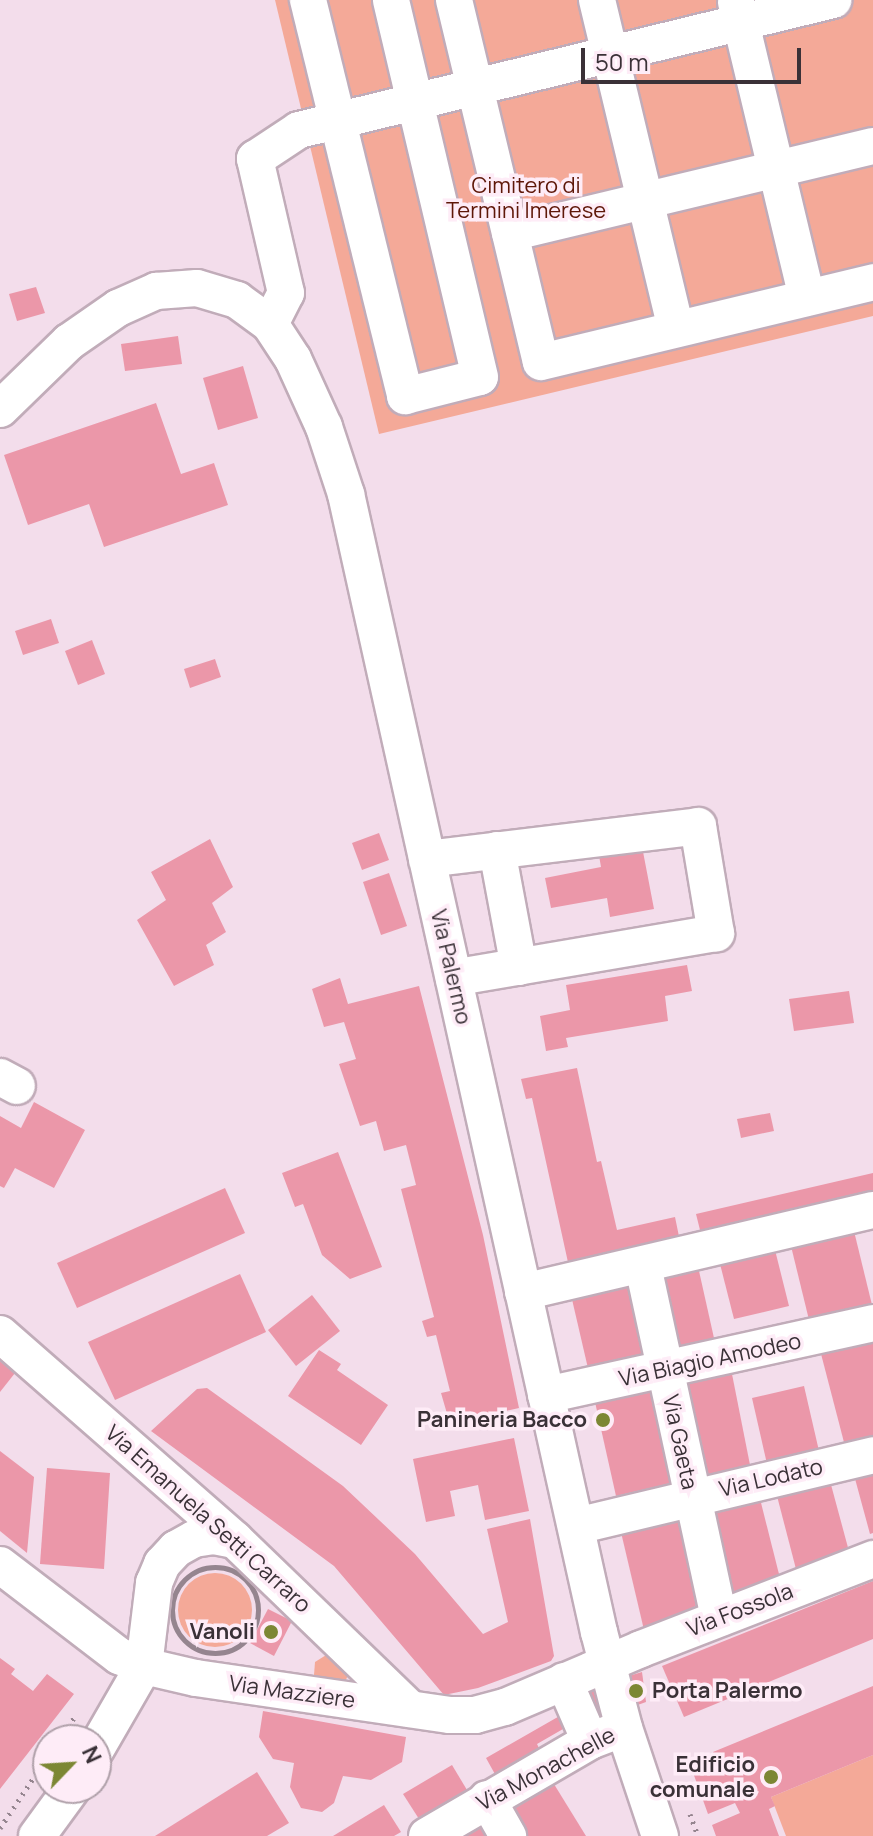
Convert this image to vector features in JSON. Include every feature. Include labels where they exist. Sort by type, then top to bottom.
[{"type":"street","points":[[308,0],[405,396],[480,377],[391,0]]},
{"type":"street","points":[[454,0],[541,362],[873,282]]},
{"type":"street","points":[[597,0],[676,329]]},
{"type":"street","points":[[270,324],[286,293],[255,159],[299,130],[610,55],[738,12],[833,0]]},
{"type":"street","points":[[738,12],[807,298]]},
{"type":"street","points":[[510,233],[873,146]]},
{"type":"street","name":"Via Palermo","points":[[0,409],[47,360],[97,321],[136,298],[156,291],[187,288],[237,300],[270,324],[283,340],[306,386],[346,494],[607,1662],[624,1728],[660,1836]]},
{"type":"street","points":[[427,859],[698,826],[716,933],[454,978]]},
{"type":"street","points":[[497,850],[519,967]]},
{"type":"street","points":[[523,1292],[873,1210]]},
{"type":"street","name":"Via Gaeta","points":[[643,1266],[719,1618]]},
{"type":"street","name":"Via Biagio Amodeo","points":[[546,1395],[873,1323]]},
{"type":"street","name":"Via Emanuela Setti Carraro","points":[[0,1334],[235,1540],[410,1709]]},
{"type":"street","name":"Via Lodato","points":[[576,1526],[873,1455]]},
{"type":"street","points":[[110,1724],[144,1666],[154,1583],[162,1564],[176,1549],[194,1539],[214,1536],[235,1540]]},
{"type":"street","name":"Via Fossola","points":[[607,1662],[873,1559]]},
{"type":"street","name":"Via Mazziere","points":[[0,1565],[119,1656],[144,1666],[323,1696],[475,1715],[505,1707],[607,1662]]},
{"type":"street","points":[[323,1696],[343,1695],[356,1683],[360,1667],[354,1653]]},
{"type":"street","points":[[564,1681],[590,1741]]},
{"type":"street","name":"Via Monachelle","points":[[427,1836],[590,1741],[624,1728]]},
{"type":"street","points":[[487,1799],[508,1836]]},
{"type":"street","points":[[37,1836],[60,1804]]},
{"type":"path","points":[[223,1568],[248,1582],[255,1594],[257,1621],[242,1645],[215,1654],[201,1652],[179,1634],[173,1621],[176,1592],[195,1572],[223,1568]]},
{"type":"path","points":[[0,1828],[32,1780]]},
{"type":"green space","name":"Cimitero di Termini Imerese","points":[[275,0],[873,0],[873,316],[379,434]]},
{"type":"green space","points":[[215,1573],[229,1576],[241,1584],[249,1596],[252,1610],[249,1624],[241,1636],[229,1644],[215,1647],[201,1644],[189,1636],[181,1624],[178,1610],[181,1596],[189,1584],[201,1576]]},
{"type":"green space","points":[[331,1652],[350,1671],[343,1686],[316,1681],[315,1662]]},
{"type":"green space","points":[[873,1755],[873,1836],[786,1836],[771,1797]]},
{"type":"building","points":[[36,287],[45,313],[17,321],[9,294]]},
{"type":"building","points":[[178,336],[182,364],[125,371],[121,344]]},
{"type":"building","points":[[243,366],[258,418],[218,430],[203,378]]},
{"type":"building","points":[[156,403],[181,474],[214,463],[228,505],[104,547],[89,504],[28,525],[4,455]]},
{"type":"building","points":[[51,619],[59,643],[23,655],[15,631]]},
{"type":"building","points":[[92,640],[105,674],[78,685],[65,651]]},
{"type":"building","points":[[215,659],[221,677],[190,688],[184,669]]},
{"type":"building","points":[[379,833],[389,860],[362,870],[352,843]]},
{"type":"building","points":[[640,836],[654,909],[610,917],[607,898],[551,908],[545,878],[601,867],[597,844]]},
{"type":"building","points":[[210,839],[233,887],[212,903],[226,932],[206,945],[214,965],[174,986],[137,920],[166,900],[151,872]]},
{"type":"building","points":[[389,873],[407,926],[381,935],[363,882]]},
{"type":"building","points":[[687,965],[692,991],[665,996],[668,1021],[566,1038],[568,1047],[546,1051],[540,1016],[570,1010],[566,985]]},
{"type":"building","points":[[340,978],[348,1004],[419,986],[483,1235],[519,1408],[450,1424],[441,1393],[450,1391],[436,1335],[427,1337],[422,1321],[434,1317],[401,1189],[416,1185],[406,1145],[384,1151],[376,1121],[360,1126],[339,1064],[356,1059],[344,1022],[324,1027],[312,989]]},
{"type":"building","points":[[849,991],[854,1023],[794,1031],[789,999]]},
{"type":"building","points":[[577,1068],[597,1162],[601,1161],[617,1230],[675,1217],[682,1251],[571,1276],[532,1098],[526,1099],[521,1079]]},
{"type":"building","points":[[34,1102],[85,1130],[54,1188],[15,1168],[4,1188],[0,1186],[0,1116],[21,1128]]},
{"type":"building","points":[[770,1113],[774,1131],[741,1138],[737,1119]]},
{"type":"building","points":[[338,1152],[382,1267],[350,1279],[322,1255],[303,1204],[295,1207],[282,1173]]},
{"type":"building","points":[[873,1173],[873,1203],[703,1242],[696,1214]]},
{"type":"building","points":[[225,1188],[245,1233],[77,1308],[57,1263]]},
{"type":"building","points":[[853,1227],[873,1309],[810,1324],[790,1242]]},
{"type":"building","points":[[774,1246],[789,1306],[734,1319],[719,1260]]},
{"type":"building","points":[[697,1262],[716,1347],[668,1358],[649,1273]]},
{"type":"building","points":[[240,1274],[266,1332],[115,1400],[88,1342]]},
{"type":"building","points":[[628,1282],[647,1363],[590,1377],[571,1295]]},
{"type":"building","points":[[312,1295],[340,1331],[296,1366],[268,1330]]},
{"type":"building","points":[[873,1336],[873,1443],[846,1450],[820,1350]]},
{"type":"building","points":[[319,1350],[341,1364],[337,1370],[388,1405],[361,1445],[288,1396]]},
{"type":"building","points":[[0,1361],[15,1373],[0,1392]]},
{"type":"building","points":[[732,1374],[751,1470],[696,1481],[677,1385]]},
{"type":"building","points":[[804,1386],[819,1451],[767,1464],[752,1398]]},
{"type":"building","points":[[207,1388],[343,1486],[415,1554],[483,1634],[508,1622],[487,1529],[530,1519],[554,1656],[551,1661],[478,1688],[444,1695],[334,1566],[151,1431],[197,1389]]},
{"type":"building","points":[[651,1390],[672,1483],[616,1496],[595,1402]]},
{"type":"building","points":[[514,1438],[529,1511],[485,1520],[478,1485],[450,1491],[455,1516],[426,1522],[413,1459]]},
{"type":"building","points":[[0,1451],[34,1477],[27,1553],[0,1531]]},
{"type":"building","points":[[47,1468],[110,1473],[104,1569],[40,1564]]},
{"type":"building","points":[[873,1470],[873,1533],[870,1534],[854,1475]]},
{"type":"building","points":[[830,1481],[850,1555],[796,1569],[777,1496]]},
{"type":"building","points":[[758,1491],[781,1582],[726,1599],[706,1509]]},
{"type":"building","points":[[677,1514],[696,1606],[644,1630],[620,1528]]},
{"type":"building","points":[[873,1581],[873,1639],[684,1717],[662,1666]]},
{"type":"building","name":"Vanoli","points":[[268,1609],[292,1621],[274,1656],[250,1643]]},
{"type":"building","points":[[0,1658],[15,1669],[11,1674],[33,1691],[47,1674],[74,1694],[51,1724],[32,1724],[32,1748],[0,1789]]},
{"type":"building","name":"Porta Palermo","points":[[642,1672],[646,1702],[635,1706],[622,1678]]},
{"type":"building","name":"Porta Palermo","points":[[601,1684],[602,1707],[591,1711],[579,1690]]},
{"type":"building","name":"Edificio comunale","points":[[873,1686],[873,1755],[771,1797],[775,1806],[769,1809],[779,1836],[716,1836],[712,1825],[740,1813],[735,1803],[708,1814],[691,1767],[715,1757],[713,1752]]},
{"type":"building","points":[[263,1711],[406,1737],[402,1762],[371,1780],[343,1776],[334,1803],[322,1812],[301,1808],[290,1787],[294,1763],[273,1759],[259,1737]]},
{"type":"building","points":[[563,1714],[570,1725],[537,1744],[540,1750],[496,1776],[486,1758]]},
{"type":"building","points":[[452,1765],[467,1790],[419,1819],[403,1794]]},
{"type":"building","points":[[257,1772],[289,1823],[267,1836],[155,1836]]},
{"type":"building","points":[[549,1776],[586,1836],[519,1836],[501,1804]]},
{"type":"building","points":[[384,1805],[401,1832],[394,1836],[333,1836]]},
{"type":"building","points":[[485,1813],[497,1836],[449,1836]]},
{"type":"place","name":"Panineria Bacco","points":[[603,1420]]},
{"type":"place","name":"Vanoli","points":[[271,1632]]},
{"type":"place","name":"Porta Palermo","points":[[636,1691]]},
{"type":"place","name":"Edificio comunale","points":[[771,1777]]}]
